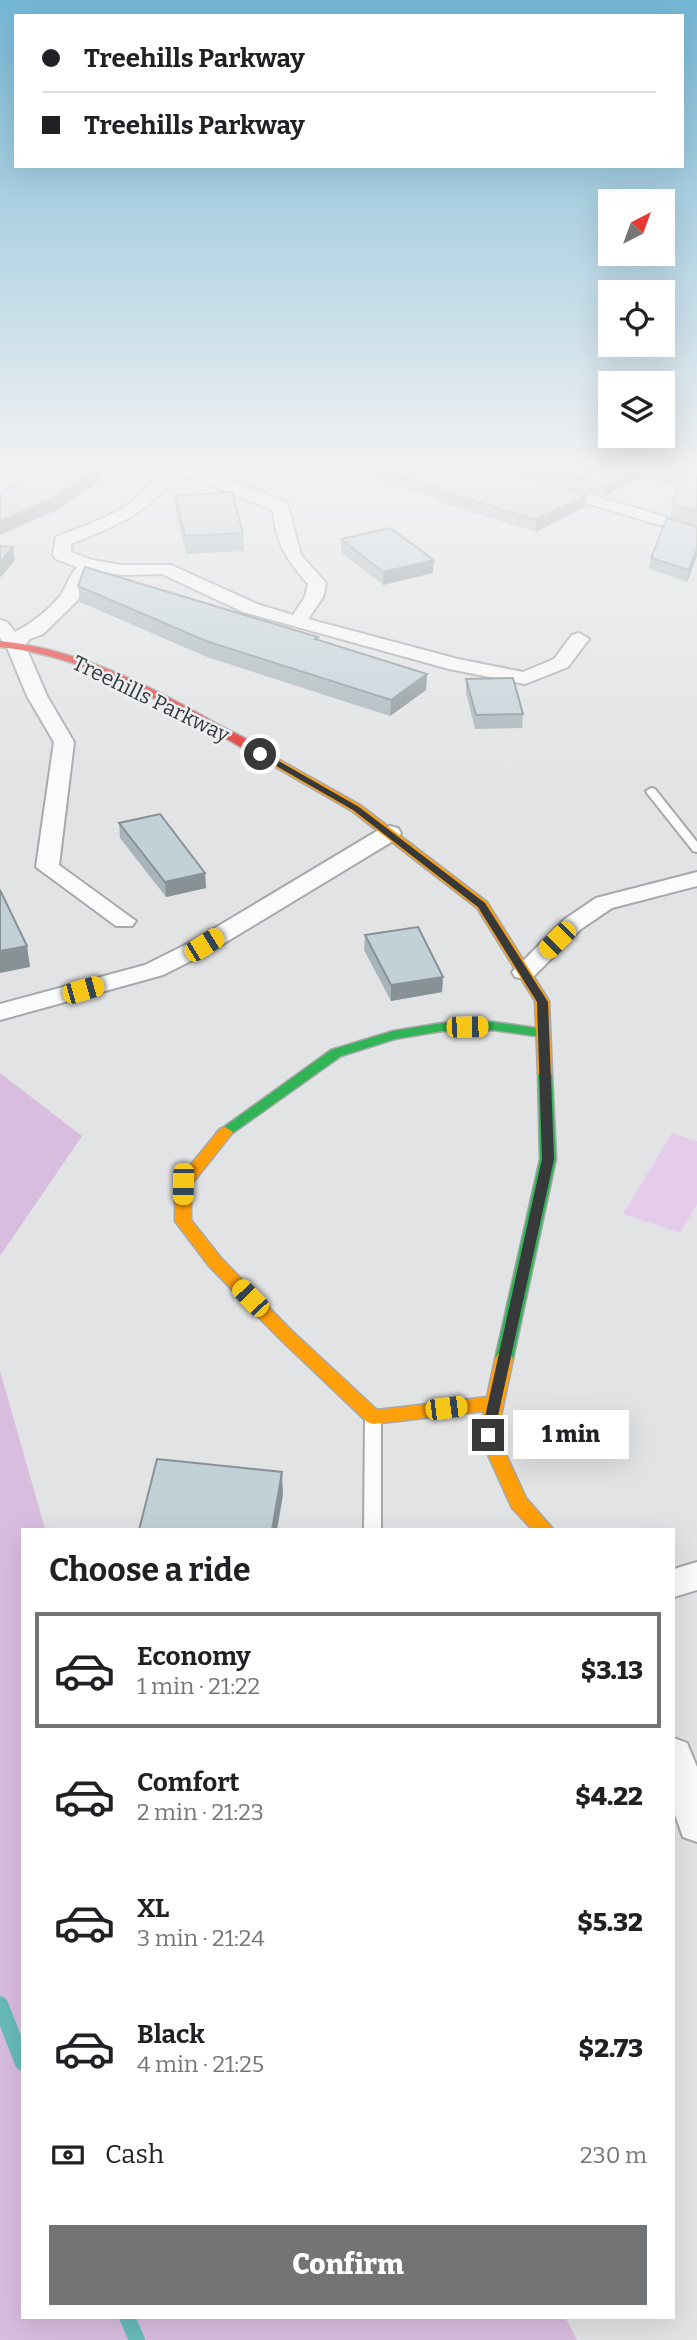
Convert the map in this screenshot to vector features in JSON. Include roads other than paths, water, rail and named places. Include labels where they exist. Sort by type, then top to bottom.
[{"type":"street","points":[[7,644],[36,630],[71,596],[80,575]]},
{"type":"street","points":[[179,575],[250,608],[296,622],[456,665],[525,678],[561,663],[579,639]]},
{"type":"street","points":[[296,622],[314,597],[317,583],[312,575]]},
{"type":"street","points":[[0,626],[7,644],[64,742],[47,867],[124,921]]},
{"type":"street","name":"Treehills Parkway","points":[[7,644],[68,657],[187,712],[356,808],[482,905],[524,972],[542,1002],[548,1159],[488,1435],[519,1503],[543,1528]]},
{"type":"street","points":[[0,1012],[154,970],[204,945],[390,833]]},
{"type":"street","points":[[524,972],[573,924],[604,903],[697,879]]},
{"type":"street","points":[[495,1402],[373,1417],[285,1334],[215,1262],[183,1221],[183,1184],[221,1135],[336,1053],[393,1035],[442,1027],[493,1026],[543,1033]]},
{"type":"street","points":[[675,1583],[697,1576]]},
{"type":"street","points":[[675,1758],[697,1824]]},
{"type":"lane","points":[[651,791],[697,849]]},
{"type":"lane","points":[[372,1528],[373,1417]]},
{"type":"waterway","points":[[0,2004],[21,2058]]},
{"type":"waterway","points":[[128,2319],[137,2340]]}]
